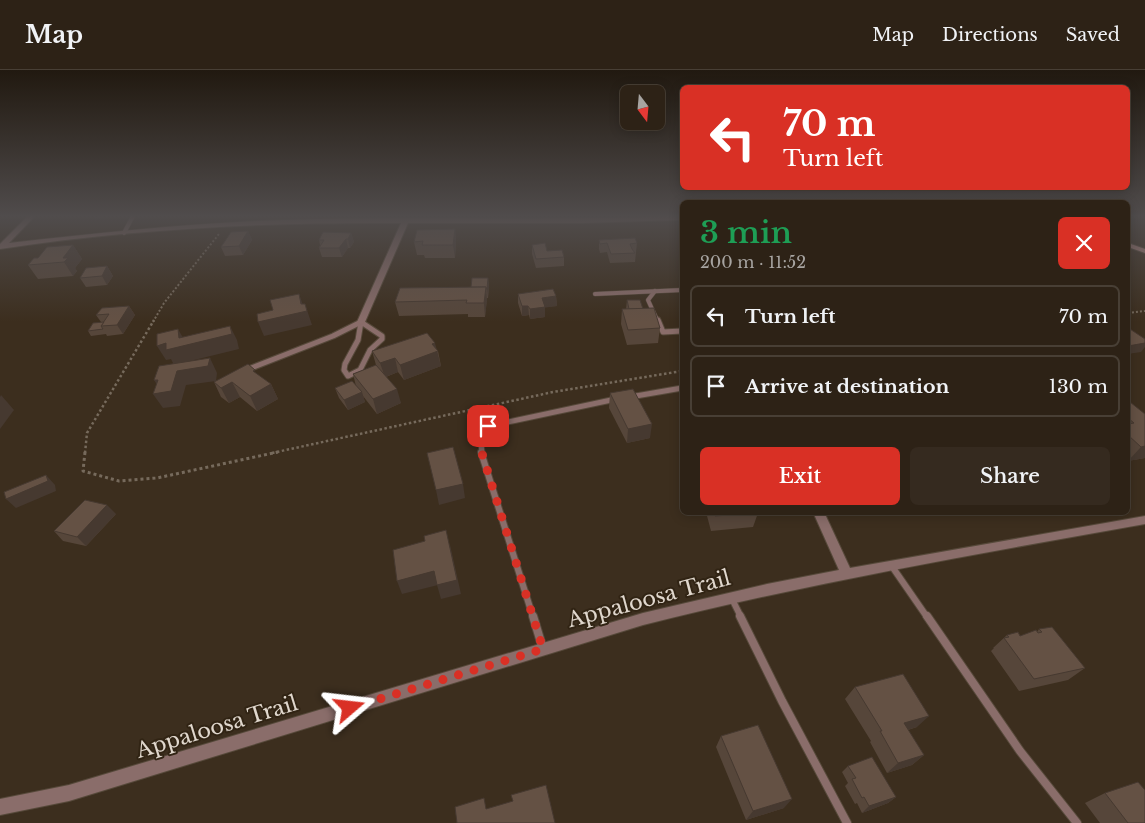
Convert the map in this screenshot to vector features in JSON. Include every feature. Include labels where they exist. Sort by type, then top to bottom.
[{"type":"street","points":[[362,322],[392,251]]},
{"type":"street","points":[[819,515],[847,573]]},
{"type":"street","name":"Appaloosa Trail","points":[[0,807],[70,793],[643,619],[731,597],[847,573],[1145,520]]},
{"type":"lane","points":[[595,294],[680,290]]},
{"type":"lane","points":[[655,291],[648,300],[664,332],[680,331]]},
{"type":"lane","points":[[362,322],[378,333],[382,339],[370,350],[362,371],[354,376],[348,376],[344,370],[345,364],[358,340],[362,322]]},
{"type":"lane","points":[[237,374],[266,359],[325,341],[362,322]]},
{"type":"lane","points":[[543,649],[480,447],[480,433],[488,426],[507,421],[680,388]]},
{"type":"lane","points":[[891,565],[1020,751],[1077,823]]},
{"type":"lane","points":[[731,597],[782,701],[847,823]]},
{"type":"path","points":[[205,251],[164,303],[87,433],[83,471],[119,481],[157,478],[553,392],[680,371]]},
{"type":"path","points":[[1130,313],[1145,311]]},
{"type":"building","points":[[44,251],[68,251],[63,258],[68,258],[64,262],[28,265],[34,258],[38,258]]},
{"type":"building","points":[[534,251],[562,251],[564,257],[536,259]]},
{"type":"building","points":[[610,251],[634,251],[635,253],[611,254]]},
{"type":"building","points":[[107,266],[102,276],[80,278],[86,268]]},
{"type":"building","points":[[472,278],[488,278],[487,289],[486,287],[471,287]]},
{"type":"building","points":[[486,287],[484,303],[466,303],[467,300],[395,302],[400,288]]},
{"type":"building","points":[[553,289],[556,296],[542,298],[545,307],[530,309],[528,306],[522,306],[518,294]]},
{"type":"building","points":[[299,294],[301,304],[305,304],[307,311],[258,322],[257,314],[273,310],[270,300]]},
{"type":"building","points":[[627,300],[640,300],[643,309],[629,309]]},
{"type":"building","points":[[129,306],[117,325],[101,326],[109,314],[96,315],[102,308]]},
{"type":"building","points":[[654,308],[660,328],[628,330],[622,309]]},
{"type":"building","points":[[104,322],[101,326],[103,329],[88,331],[93,323]]},
{"type":"building","points":[[230,326],[232,334],[166,350],[166,343],[157,346],[157,334],[178,329],[179,338]]},
{"type":"building","points":[[1130,329],[1145,339],[1145,343],[1130,346]]},
{"type":"building","points":[[427,333],[435,343],[432,344],[438,351],[400,365],[395,358],[380,363],[372,351]]},
{"type":"building","points":[[210,358],[208,366],[177,371],[171,391],[153,394],[158,380],[154,380],[159,366]]},
{"type":"building","points":[[248,364],[255,370],[253,371],[271,384],[250,396],[232,382],[221,388],[214,382]]},
{"type":"building","points":[[376,365],[397,389],[373,399],[353,374]]},
{"type":"building","points":[[352,381],[362,392],[344,400],[335,388]]},
{"type":"building","points":[[633,389],[652,424],[628,429],[610,393]]},
{"type":"building","points":[[1130,402],[1145,414],[1145,446],[1141,447],[1130,437],[1130,424],[1134,423],[1130,420]]},
{"type":"building","points":[[453,447],[463,484],[436,490],[427,453]]},
{"type":"building","points":[[46,475],[48,481],[6,499],[4,492]]},
{"type":"building","points":[[85,500],[107,505],[77,537],[54,531]]},
{"type":"building","points":[[446,530],[457,580],[437,585],[434,571],[397,581],[393,550],[425,541],[424,536]]},
{"type":"building","points":[[1052,627],[1085,668],[1034,679],[1004,638],[1009,637],[1007,635],[1018,632],[1020,636],[1036,630],[1038,633],[1042,632],[1039,629]]},
{"type":"building","points":[[903,674],[929,716],[904,723],[924,755],[898,763],[880,731],[882,731],[855,687]]},
{"type":"building","points":[[758,725],[792,799],[753,811],[721,736]]},
{"type":"building","points":[[872,757],[896,797],[869,806],[864,797],[862,798],[852,779],[856,778],[848,766]]},
{"type":"building","points":[[1138,782],[1145,790],[1145,823],[1128,823],[1105,793]]},
{"type":"building","points":[[546,785],[555,823],[457,823],[455,807],[484,798],[486,809],[513,801],[511,795]]},
{"type":"route","points":[[350,708],[543,649],[480,447],[480,433],[488,426]]}]
